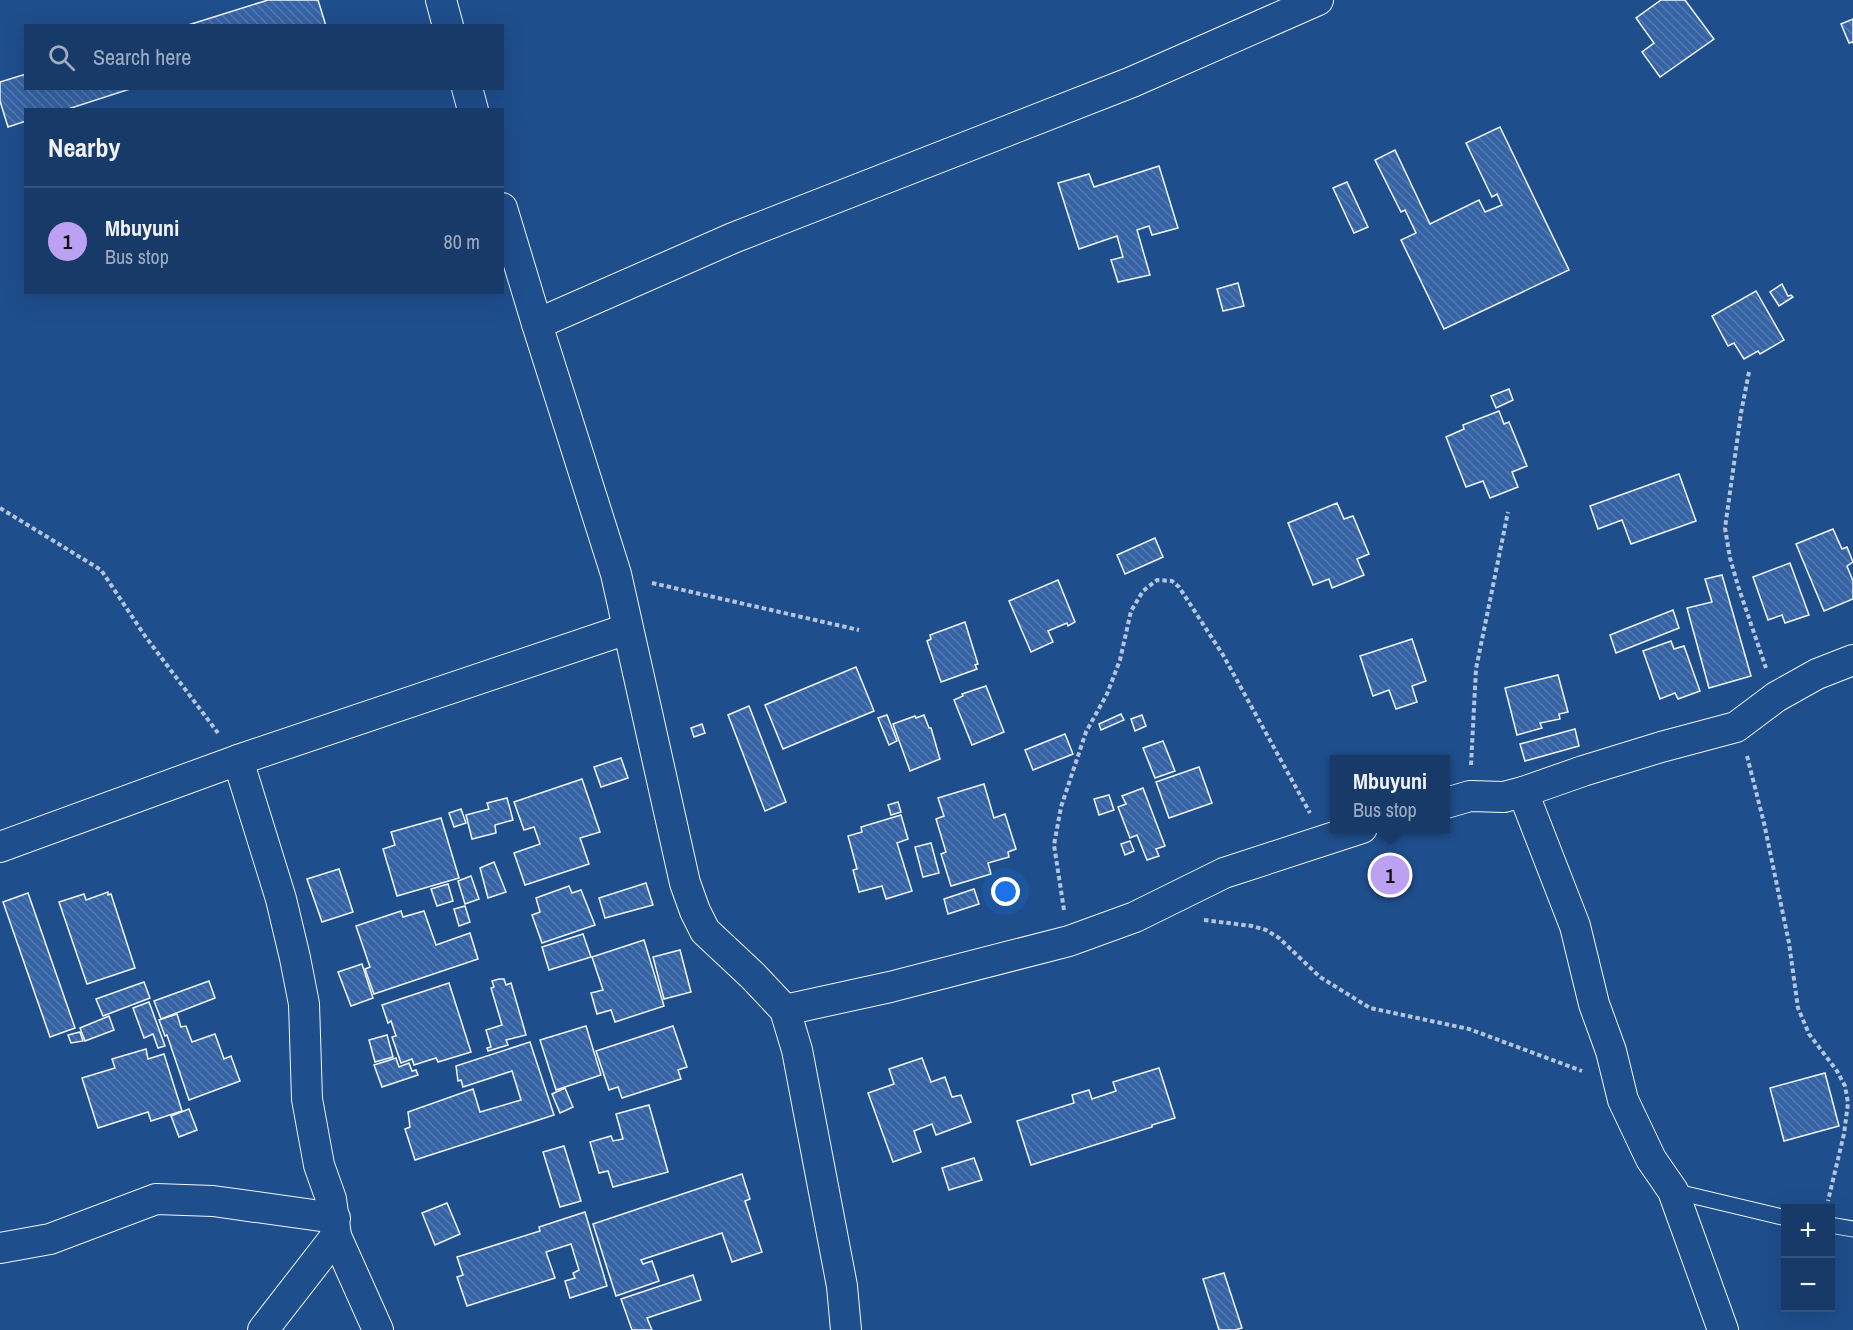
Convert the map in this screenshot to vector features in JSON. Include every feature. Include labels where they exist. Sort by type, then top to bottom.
[{"type":"street","points":[[441,0],[447,24]]},
{"type":"street","points":[[537,324],[733,238],[1132,82],[1318,0]]},
{"type":"street","points":[[468,90],[472,108]]},
{"type":"street","points":[[504,215],[616,574],[685,883],[694,912],[705,931],[785,1010],[799,1060],[842,1286],[846,1330]]},
{"type":"street","points":[[0,847],[238,760],[627,629]]},
{"type":"street","points":[[1458,799],[1504,797],[1650,750],[1736,727],[1776,697],[1817,674],[1853,660]]},
{"type":"street","points":[[238,760],[281,899],[295,957],[304,1004],[307,1100],[319,1165],[331,1199],[335,1227],[378,1330]]},
{"type":"street","points":[[1523,792],[1575,926],[1594,1004],[1611,1051],[1623,1100],[1651,1159],[1673,1191],[1723,1330]]},
{"type":"street","points":[[785,1010],[890,987],[1069,941],[1135,917],[1224,873],[1347,833]]},
{"type":"street","points":[[0,1248],[50,1239],[156,1199],[213,1201],[335,1227]]},
{"type":"street","points":[[263,1330],[335,1227]]},
{"type":"lane","points":[[1673,1191],[1781,1217]]},
{"type":"lane","points":[[1835,1226],[1853,1229]]},
{"type":"path","points":[[1749,372],[1725,528],[1738,586],[1776,697]]},
{"type":"path","points":[[0,508],[101,570],[145,636],[238,760]]},
{"type":"path","points":[[1458,799],[1476,669],[1508,512]]},
{"type":"path","points":[[616,574],[723,601],[859,630]]},
{"type":"path","points":[[1069,941],[1054,845],[1061,807],[1086,732],[1107,694],[1120,660],[1131,611],[1143,591],[1157,580],[1172,581],[1179,587],[1223,655],[1325,840]]},
{"type":"path","points":[[1736,727],[1752,771],[1764,823],[1789,943],[1798,1008],[1809,1034],[1837,1071],[1845,1086],[1848,1103],[1844,1134],[1828,1204]]},
{"type":"path","points":[[1203,920],[1266,930],[1280,938],[1320,976],[1370,1008],[1469,1029],[1579,1069],[1623,1100]]},
{"type":"building","points":[[268,0],[318,0],[325,24],[191,24]]},
{"type":"building","points":[[1661,0],[1685,0],[1714,39],[1660,77],[1642,52],[1654,43],[1636,18]]},
{"type":"building","points":[[1853,19],[1853,43],[1849,43],[1841,24]]},
{"type":"building","points":[[24,75],[24,90],[127,90],[71,108],[24,108],[24,122],[8,127],[0,101],[0,82]]},
{"type":"building","points":[[1500,127],[1569,270],[1444,329],[1401,240],[1416,233],[1405,210],[1401,212],[1375,160],[1395,150],[1430,224],[1479,200],[1485,212],[1502,205],[1497,194],[1492,197],[1466,143]]},
{"type":"building","points":[[1159,166],[1178,228],[1152,235],[1149,226],[1137,230],[1150,275],[1118,282],[1111,260],[1123,257],[1117,236],[1079,249],[1058,183],[1089,174],[1094,187]]},
{"type":"building","points":[[1347,182],[1368,227],[1354,233],[1333,188]]},
{"type":"building","points":[[1238,283],[1244,306],[1223,311],[1217,289]]},
{"type":"building","points":[[1782,284],[1788,296],[1793,297],[1779,306],[1770,292]]},
{"type":"building","points":[[1756,291],[1784,340],[1760,354],[1758,351],[1744,359],[1734,343],[1728,346],[1712,316]]},
{"type":"building","points":[[1509,389],[1513,400],[1496,408],[1491,396]]},
{"type":"building","points":[[1499,411],[1504,424],[1509,422],[1527,466],[1512,472],[1518,487],[1490,498],[1483,481],[1466,487],[1446,437],[1464,429],[1463,425]]},
{"type":"building","points":[[1679,474],[1696,521],[1631,544],[1622,520],[1598,529],[1590,506]]},
{"type":"building","points":[[1337,503],[1344,519],[1353,516],[1369,554],[1357,559],[1364,575],[1332,588],[1329,579],[1313,585],[1288,523]]},
{"type":"building","points":[[1833,529],[1842,549],[1847,547],[1853,562],[1847,566],[1853,581],[1853,599],[1824,611],[1796,544]]},
{"type":"building","points":[[1155,538],[1163,557],[1125,574],[1117,555]]},
{"type":"building","points":[[1790,563],[1809,615],[1785,623],[1782,615],[1768,620],[1753,577]]},
{"type":"building","points":[[1722,575],[1751,676],[1709,688],[1687,608],[1712,602],[1705,579]]},
{"type":"building","points":[[1058,580],[1075,622],[1048,631],[1053,642],[1031,652],[1009,601]]},
{"type":"building","points":[[1673,610],[1679,628],[1616,653],[1610,635]]},
{"type":"building","points":[[965,622],[978,664],[975,665],[977,669],[941,682],[927,641],[931,639],[930,635]]},
{"type":"building","points":[[1412,639],[1426,681],[1412,686],[1417,702],[1396,709],[1389,690],[1373,696],[1360,656]]},
{"type":"building","points":[[1671,641],[1674,649],[1684,646],[1700,691],[1678,699],[1675,693],[1660,699],[1643,651]]},
{"type":"building","points":[[856,667],[874,711],[783,749],[765,705]]},
{"type":"building","points":[[1558,675],[1568,712],[1559,714],[1560,719],[1540,723],[1542,728],[1517,735],[1505,688]]},
{"type":"building","points":[[986,686],[1004,732],[972,745],[954,700],[963,696],[962,694]]},
{"type":"building","points":[[749,706],[786,802],[765,811],[728,715]]},
{"type":"building","points":[[1121,714],[1124,720],[1101,730],[1099,724]]},
{"type":"building","points":[[887,715],[897,741],[889,745],[878,718]]},
{"type":"building","points":[[924,715],[931,728],[940,759],[910,771],[893,724]]},
{"type":"building","points":[[1142,715],[1146,726],[1135,731],[1131,719]]},
{"type":"building","points":[[702,724],[705,733],[694,737],[691,728]]},
{"type":"building","points":[[1575,729],[1579,746],[1525,761],[1520,744]]},
{"type":"building","points":[[1065,734],[1073,754],[1033,770],[1025,750]]},
{"type":"building","points":[[1163,741],[1175,771],[1155,778],[1143,748]]},
{"type":"building","points":[[621,758],[628,778],[601,787],[594,767]]},
{"type":"building","points":[[1199,767],[1212,803],[1169,818],[1156,782]]},
{"type":"building","points":[[582,779],[600,832],[580,838],[589,864],[525,885],[514,853],[540,844],[534,827],[524,830],[514,802]]},
{"type":"building","points":[[984,784],[994,818],[1005,814],[1016,849],[1008,852],[1009,857],[988,863],[991,874],[951,886],[941,854],[946,852],[936,819],[944,816],[938,798]]},
{"type":"building","points":[[1143,788],[1165,846],[1156,849],[1159,856],[1147,860],[1137,835],[1130,838],[1118,807],[1126,804],[1122,796]]},
{"type":"building","points":[[1109,795],[1114,810],[1099,815],[1094,799]]},
{"type":"building","points":[[507,798],[513,820],[495,825],[496,833],[472,839],[466,815],[489,809],[487,803]]},
{"type":"building","points":[[898,802],[901,812],[891,815],[888,805]]},
{"type":"building","points":[[461,809],[466,823],[454,827],[449,813]]},
{"type":"building","points":[[901,815],[908,839],[897,843],[912,891],[886,899],[882,886],[859,892],[853,870],[857,869],[848,836],[862,832],[861,827]]},
{"type":"building","points":[[441,818],[459,878],[397,896],[383,849],[395,845],[391,832]]},
{"type":"building","points":[[1130,841],[1134,851],[1125,855],[1121,844]]},
{"type":"building","points":[[931,843],[939,873],[923,877],[915,847]]},
{"type":"building","points":[[494,862],[506,892],[488,898],[480,868]]},
{"type":"building","points":[[339,869],[353,912],[322,922],[307,879]]},
{"type":"building","points":[[471,876],[479,899],[465,904],[458,881]]},
{"type":"building","points":[[646,883],[653,905],[605,918],[599,898]]},
{"type":"building","points":[[448,884],[453,901],[437,906],[431,889]]},
{"type":"building","points":[[569,886],[572,893],[581,890],[595,925],[542,943],[532,915],[540,912],[536,898]]},
{"type":"building","points":[[974,889],[979,904],[948,914],[944,899]]},
{"type":"building","points":[[108,892],[108,895],[111,894],[135,968],[87,984],[59,902],[84,894],[86,900]]},
{"type":"building","points":[[28,893],[75,1028],[50,1037],[3,902]]},
{"type":"building","points":[[465,906],[470,922],[459,926],[454,909]]},
{"type":"building","points":[[401,911],[403,917],[424,911],[436,945],[470,933],[478,959],[374,994],[365,969],[370,967],[356,926]]},
{"type":"building","points":[[583,934],[591,957],[549,970],[542,947]]},
{"type":"building","points":[[644,940],[664,1006],[615,1022],[611,1010],[597,1014],[591,993],[603,990],[592,957]]},
{"type":"building","points":[[680,950],[691,992],[664,999],[653,957]]},
{"type":"building","points":[[362,964],[373,998],[351,1006],[338,972]]},
{"type":"building","points":[[504,979],[506,985],[511,983],[526,1035],[506,1040],[508,1045],[488,1051],[487,1048],[491,1047],[486,1030],[502,1025],[491,988],[494,987],[492,981]]},
{"type":"building","points":[[209,981],[215,998],[161,1019],[154,1001]]},
{"type":"building","points":[[144,982],[150,998],[103,1016],[96,999]]},
{"type":"building","points":[[449,983],[471,1052],[438,1062],[436,1058],[414,1065],[412,1059],[401,1063],[392,1037],[396,1036],[391,1021],[388,1023],[382,1005]]},
{"type":"building","points":[[149,1002],[165,1046],[158,1048],[153,1034],[144,1038],[133,1008]]},
{"type":"building","points":[[177,1014],[181,1027],[186,1026],[192,1042],[215,1034],[224,1059],[231,1056],[240,1081],[189,1100],[167,1035],[165,1036],[159,1020]]},
{"type":"building","points":[[109,1016],[114,1030],[85,1041],[80,1028]]},
{"type":"building","points":[[586,1026],[601,1075],[556,1090],[540,1040]]},
{"type":"building","points":[[673,1026],[687,1067],[678,1070],[681,1079],[622,1098],[618,1087],[609,1090],[596,1051]]},
{"type":"building","points":[[80,1032],[83,1041],[71,1043],[68,1035]]},
{"type":"building","points":[[387,1035],[393,1057],[375,1062],[369,1040]]},
{"type":"building","points":[[530,1042],[554,1115],[415,1160],[405,1129],[410,1127],[408,1112],[473,1089],[480,1112],[521,1100],[512,1071],[463,1087],[461,1080],[458,1081],[456,1066]]},
{"type":"building","points":[[146,1049],[148,1059],[164,1054],[182,1111],[151,1121],[148,1112],[98,1128],[82,1078],[115,1068],[112,1059]]},
{"type":"building","points":[[396,1058],[399,1067],[409,1063],[412,1071],[416,1070],[418,1075],[382,1087],[374,1065]]},
{"type":"building","points":[[922,1058],[931,1082],[945,1077],[952,1097],[961,1095],[971,1122],[936,1135],[932,1124],[914,1131],[921,1152],[893,1162],[868,1093],[894,1084],[889,1069]]},
{"type":"building","points":[[1159,1068],[1175,1118],[1031,1165],[1017,1121],[1074,1103],[1072,1095],[1089,1090],[1092,1099],[1116,1091],[1113,1082]]},
{"type":"building","points":[[1825,1073],[1839,1126],[1784,1141],[1770,1088]]},
{"type":"building","points":[[565,1088],[573,1107],[560,1113],[552,1094]]},
{"type":"building","points":[[649,1105],[668,1172],[613,1187],[608,1171],[599,1173],[590,1142],[611,1136],[613,1141],[623,1139],[616,1114]]},
{"type":"building","points":[[189,1109],[197,1130],[179,1137],[171,1116]]},
{"type":"building","points":[[564,1146],[581,1201],[560,1207],[543,1152]]},
{"type":"building","points":[[974,1158],[982,1180],[949,1190],[942,1168]]},
{"type":"building","points":[[742,1174],[750,1199],[745,1201],[762,1252],[732,1262],[722,1233],[641,1260],[643,1264],[652,1261],[659,1281],[616,1296],[593,1224]]},
{"type":"building","points":[[447,1203],[460,1234],[435,1245],[422,1213]]},
{"type":"building","points":[[585,1212],[607,1286],[570,1298],[565,1281],[575,1278],[573,1273],[579,1270],[571,1244],[546,1252],[555,1278],[467,1306],[457,1277],[463,1275],[457,1257],[540,1231],[539,1227]]},
{"type":"building","points":[[1224,1273],[1242,1328],[1235,1330],[1219,1330],[1203,1279]]},
{"type":"building","points":[[693,1275],[701,1300],[647,1318],[652,1330],[632,1330],[621,1299]]},
{"type":"place","name":"Mbuyuni","points":[[1390,875]]}]
